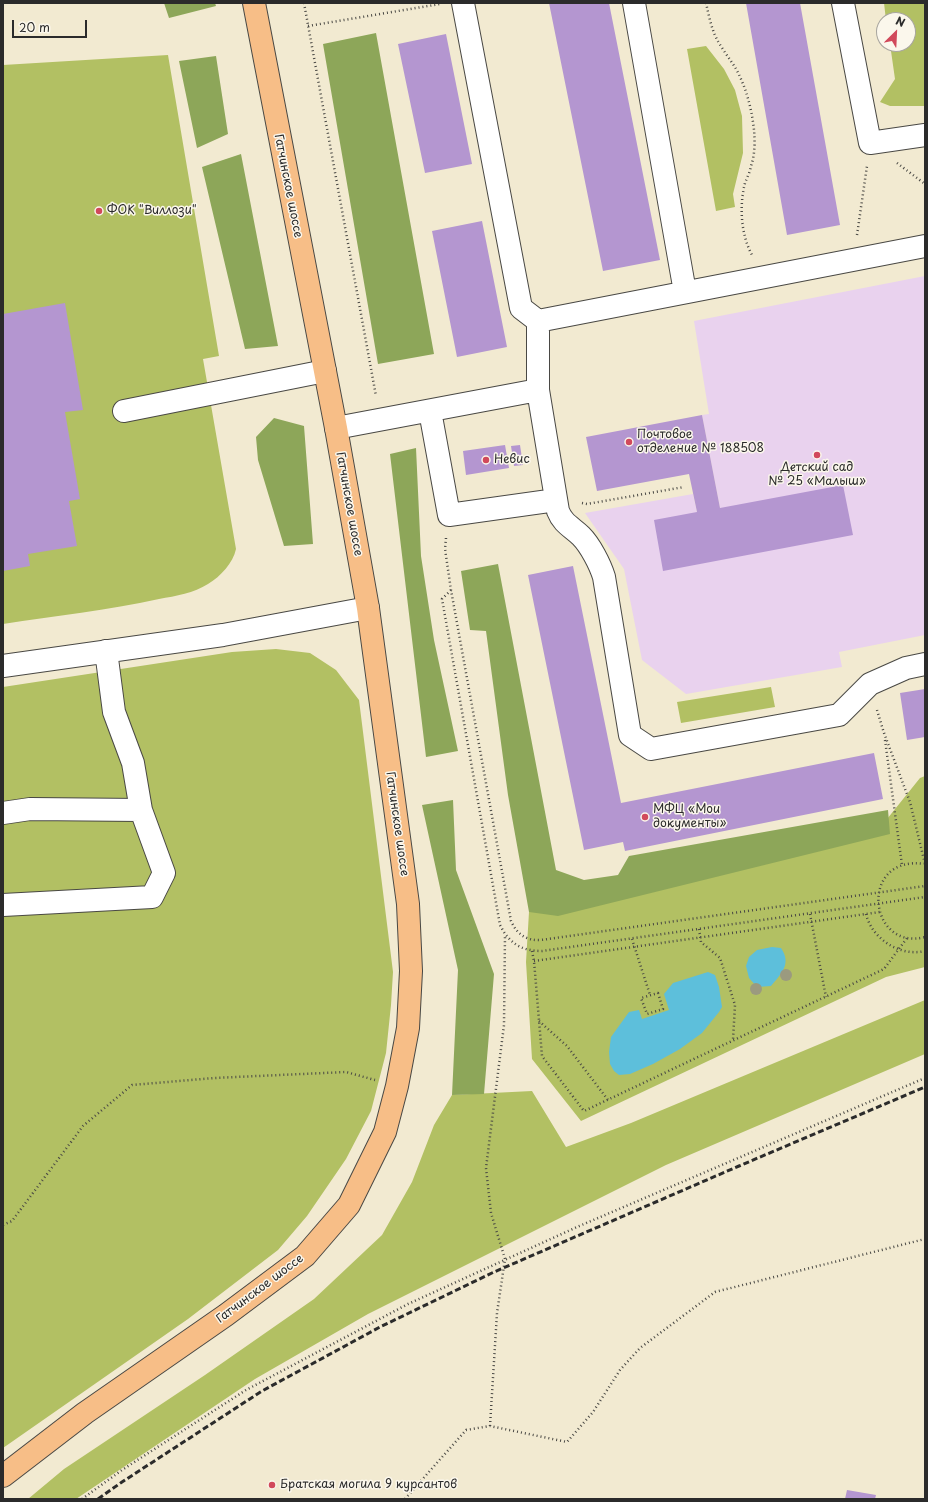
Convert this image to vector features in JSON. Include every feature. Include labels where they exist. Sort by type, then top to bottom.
[{"type":"main road","name":"Гатчинское шоссе","points":[[3,1476],[85,1413],[226,1314],[305,1256],[349,1205],[385,1132],[397,1086],[408,1028],[412,971],[408,904],[368,608],[336,428],[254,3]]},
{"type":"street","points":[[463,3],[522,308],[538,321]]},
{"type":"street","points":[[634,3],[685,292]]},
{"type":"street","points":[[843,3],[870,143],[925,135]]},
{"type":"street","points":[[538,321],[925,246]]},
{"type":"street","points":[[538,321],[538,390],[556,500],[560,518],[582,536],[602,570],[630,735],[651,749],[839,715],[870,684],[906,668],[925,664]]},
{"type":"street","points":[[124,411],[324,371]]},
{"type":"street","points":[[336,428],[538,390]]},
{"type":"street","points":[[430,411],[449,515],[556,500]]},
{"type":"street","points":[[3,666],[223,635],[368,608]]},
{"type":"street","points":[[3,905],[152,897],[164,873],[141,810],[133,763],[114,712],[106,651]]},
{"type":"street","points":[[3,813],[30,809],[141,810]]},
{"type":"path","points":[[304,3],[372,371]]},
{"type":"path","points":[[308,26],[443,3]]},
{"type":"path","points":[[706,3],[709,17],[719,42],[740,77],[748,95],[754,132],[754,149],[752,166],[745,184],[742,202],[742,221],[745,237],[759,266],[761,277]]},
{"type":"path","points":[[861,258],[857,235],[870,143]]},
{"type":"path","points":[[556,500],[587,504],[684,487]]},
{"type":"path","points":[[445,549],[511,921],[520,934],[533,940],[541,940],[925,886]]},
{"type":"path","points":[[452,590],[442,599],[500,925],[505,935],[521,948],[532,951],[542,951],[925,897]]},
{"type":"path","points":[[902,865],[884,733],[910,802],[925,864],[913,863],[902,865],[891,872],[883,881],[878,893],[878,904],[880,912],[887,925],[896,933],[907,938],[918,939],[925,937]]},
{"type":"path","points":[[534,961],[880,912]]},
{"type":"path","points":[[810,914],[826,997]]},
{"type":"path","points":[[866,914],[876,934],[888,945],[909,951],[925,951]]},
{"type":"path","points":[[699,929],[702,942],[720,958],[735,1005],[733,1040]]},
{"type":"path","points":[[490,1426],[497,1314],[505,1260],[492,1213],[486,1168],[504,1025],[505,935]]},
{"type":"path","points":[[532,951],[542,1056],[584,1111],[884,969],[907,938]]},
{"type":"path","points":[[632,939],[650,996]]},
{"type":"path","points":[[658,992],[663,1009],[647,1014],[641,998],[650,996],[658,992]]},
{"type":"path","points":[[539,1020],[567,1046],[608,1100]]},
{"type":"path","points":[[3,1225],[12,1221],[83,1126],[132,1085],[214,1078],[346,1072],[397,1086]]},
{"type":"path","points":[[82,1499],[122,1470],[246,1390],[408,1304],[577,1227],[925,1078]]},
{"type":"path","points":[[405,1499],[466,1430],[490,1426],[567,1442],[593,1412],[620,1370],[640,1348],[715,1292],[925,1239]]},
{"type":"shaded area","name":"Детский сад № 25 «Малыш»","points":[[925,276],[925,635],[839,652],[842,667],[686,694],[642,660],[624,569],[585,513],[693,494],[697,512],[720,508],[702,415],[709,414],[694,321]]},
{"type":"green space","points":[[164,3],[215,3],[216,6],[169,18]]},
{"type":"green space","points":[[884,3],[925,3],[925,106],[890,106],[880,102],[895,79],[891,52],[916,52],[916,12],[885,12]]},
{"type":"green space","points":[[376,33],[434,354],[378,364],[323,44]]},
{"type":"green space","points":[[706,46],[724,69],[735,90],[742,116],[743,153],[733,194],[735,207],[716,211],[687,49]]},
{"type":"green space","name":"ФОК \"Виллози\"","points":[[168,55],[219,356],[203,359],[236,549],[232,559],[222,573],[208,584],[191,592],[172,597],[81,613],[3,624],[3,65]]},
{"type":"green space","points":[[216,56],[228,134],[197,148],[179,61]]},
{"type":"green space","points":[[241,154],[278,346],[245,349],[202,167]]},
{"type":"green space","points":[[274,418],[304,426],[313,544],[284,546],[258,460],[256,437]]},
{"type":"green space","points":[[416,448],[421,556],[434,640],[458,751],[426,757],[390,454]]},
{"type":"green space","points":[[498,564],[556,870],[584,880],[618,875],[629,856],[888,810],[890,834],[558,916],[529,912],[508,795],[486,631],[470,630],[461,571]]},
{"type":"green space","points":[[276,649],[310,653],[336,670],[359,700],[393,972],[386,1053],[371,1111],[346,1159],[307,1216],[278,1250],[188,1319],[3,1448],[3,687],[232,652]]},
{"type":"green space","points":[[771,687],[775,707],[681,723],[677,702]]},
{"type":"green space","points":[[925,776],[925,967],[886,977],[581,1121],[532,1059],[526,962],[529,912],[540,900],[883,824],[920,778]]},
{"type":"green space","points":[[453,800],[456,870],[494,974],[484,1094],[452,1095],[458,970],[422,805]]},
{"type":"green space","points":[[925,1000],[925,1054],[666,1165],[368,1314],[255,1379],[76,1499],[28,1499],[64,1469],[205,1375],[314,1299],[382,1235],[412,1182],[434,1125],[452,1095],[532,1091],[566,1147],[631,1123]]},
{"type":"water","points":[[772,947],[781,948],[785,959],[784,968],[771,986],[757,987],[749,978],[746,966],[749,957],[757,950]]},
{"type":"water","points":[[708,972],[715,975],[719,987],[722,1007],[702,1033],[680,1049],[653,1064],[630,1074],[619,1075],[614,1071],[610,1064],[609,1052],[611,1037],[629,1012],[639,1010],[642,1019],[669,1010],[664,994],[673,983]]},
{"type":"building","points":[[549,3],[609,3],[660,260],[603,271]]},
{"type":"building","points":[[746,3],[800,3],[840,225],[787,235]]},
{"type":"building","points":[[446,34],[472,164],[425,173],[398,44]]},
{"type":"building","points":[[482,221],[507,347],[457,357],[432,231]]},
{"type":"building","points":[[65,303],[83,410],[65,412],[80,499],[69,501],[77,546],[28,554],[30,566],[3,571],[3,314]]},
{"type":"building","points":[[702,415],[720,508],[843,485],[853,535],[663,571],[654,520],[697,512],[689,474],[597,491],[586,437]]},
{"type":"building","name":"Невис","points":[[505,445],[509,468],[466,475],[463,451]]},
{"type":"building","points":[[520,445],[523,465],[514,466],[511,446]]},
{"type":"building","points":[[573,566],[621,803],[874,753],[883,799],[625,851],[623,842],[584,850],[528,575]]},
{"type":"building","points":[[925,689],[925,737],[907,740],[900,693]]},
{"type":"building","points":[[847,1490],[876,1495],[875,1499],[845,1499]]},
{"type":"railway","points":[[98,1499],[262,1391],[380,1327],[494,1272],[925,1087]]},
{"type":"place","name":"ФОК \"Виллози\"","points":[[99,211]]},
{"type":"place","name":"Почтовое отделение № 188508","points":[[629,442]]},
{"type":"place","name":"Детский сад № 25 «Малыш»","points":[[817,455]]},
{"type":"place","name":"Невис","points":[[486,460]]},
{"type":"place","name":"МФЦ «Мои документы»","points":[[645,817]]},
{"type":"place","name":"Братская могила 9 курсантов","points":[[272,1485]]}]
